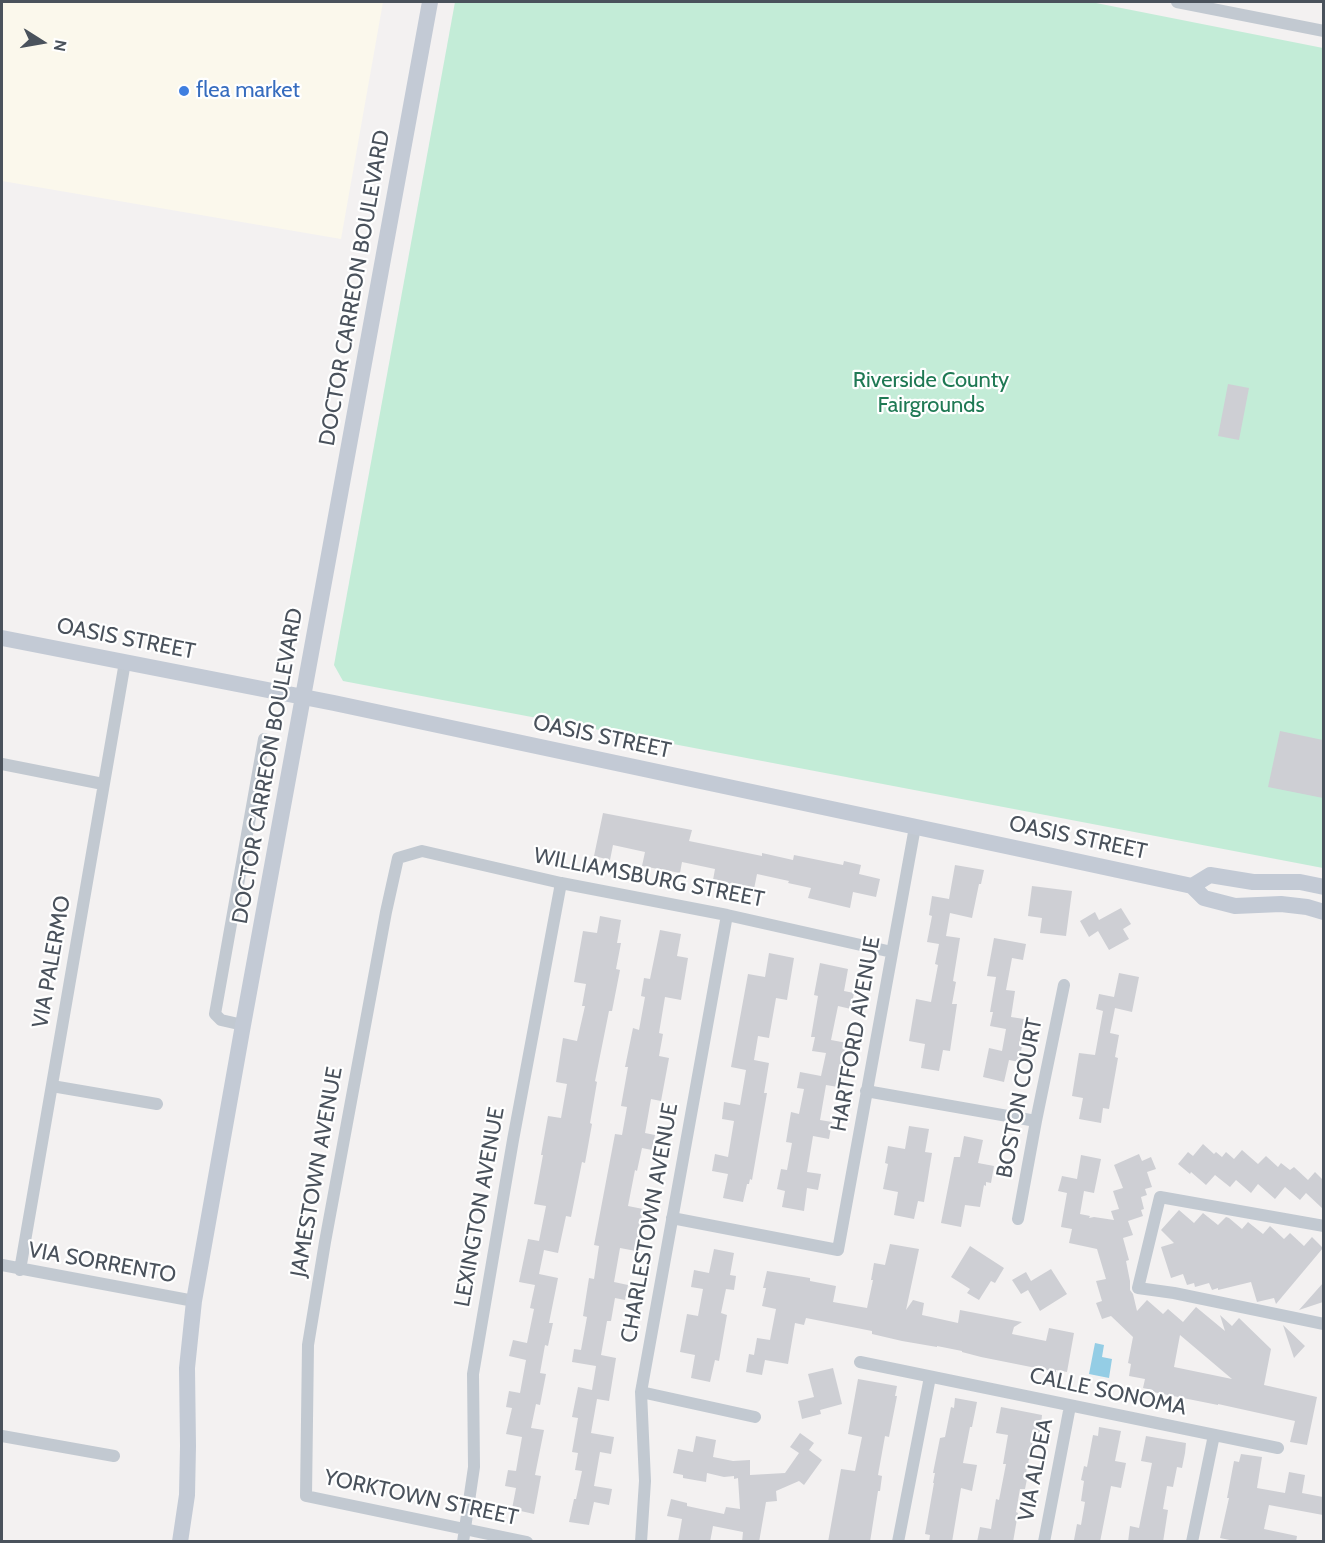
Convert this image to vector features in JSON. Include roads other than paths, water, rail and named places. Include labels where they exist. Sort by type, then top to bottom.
[{"type":"main road","name":"DOCTOR CARREON BOULEVARD","points":[[180,1542],[187,1496],[187,1368],[194,1301],[430,2]]},
{"type":"main road","name":"OASIS STREET","points":[[2,638],[304,697],[1192,886],[1204,898],[1234,906],[1281,904],[1307,907],[1323,912]]},
{"type":"main road","points":[[1192,886],[1210,875],[1253,882],[1300,882],[1323,887]]},
{"type":"street","points":[[1178,2],[1323,31]]},
{"type":"street","name":"VIA PALERMO","points":[[20,1270],[125,662]]},
{"type":"street","points":[[243,1024],[221,1020],[215,1014],[264,739]]},
{"type":"street","points":[[2,764],[103,784]]},
{"type":"street","name":"HARTFORD AVENUE","points":[[672,1218],[838,1250],[915,826]]},
{"type":"street","name":"WILLIAMSBURG STREET","points":[[398,858],[422,851],[561,883],[728,915],[892,952]]},
{"type":"street","name":"JAMESTOWN AVENUE","points":[[306,1496],[308,1345],[327,1230],[398,858]]},
{"type":"street","name":"LEXINGTON AVENUE","points":[[465,1535],[474,1467],[473,1374],[513,1140],[561,883]]},
{"type":"street","name":"CHARLESTOWN AVENUE","points":[[641,1542],[645,1481],[641,1392],[728,915]]},
{"type":"street","name":"BOSTON COURT","points":[[1018,1219],[1064,985]]},
{"type":"street","points":[[52,1086],[157,1104]]},
{"type":"street","points":[[866,1091],[1036,1121]]},
{"type":"street","points":[[1323,1226],[1160,1197],[1138,1288],[1174,1293],[1323,1324]]},
{"type":"street","name":"VIA SORRENTO","points":[[2,1265],[194,1301]]},
{"type":"street","name":"CALLE SONOMA","points":[[860,1362],[1278,1448]]},
{"type":"street","points":[[898,1542],[930,1377]]},
{"type":"street","points":[[641,1392],[756,1417]]},
{"type":"street","name":"VIA ALDEA","points":[[1044,1542],[1070,1406]]},
{"type":"street","points":[[1192,1542],[1214,1435]]},
{"type":"street","points":[[2,1436],[114,1456]]},
{"type":"street","name":"YORKTOWN STREET","points":[[306,1496],[465,1535],[527,1542]]},
{"type":"water","points":[[1095,1343],[1104,1345],[1102,1357],[1112,1359],[1109,1378],[1089,1374]]},
{"type":"place","name":"flea market","points":[[184,91]]},
{"type":"park label","name":"Riverside County Fairgrounds","points":[[931,394]]}]
